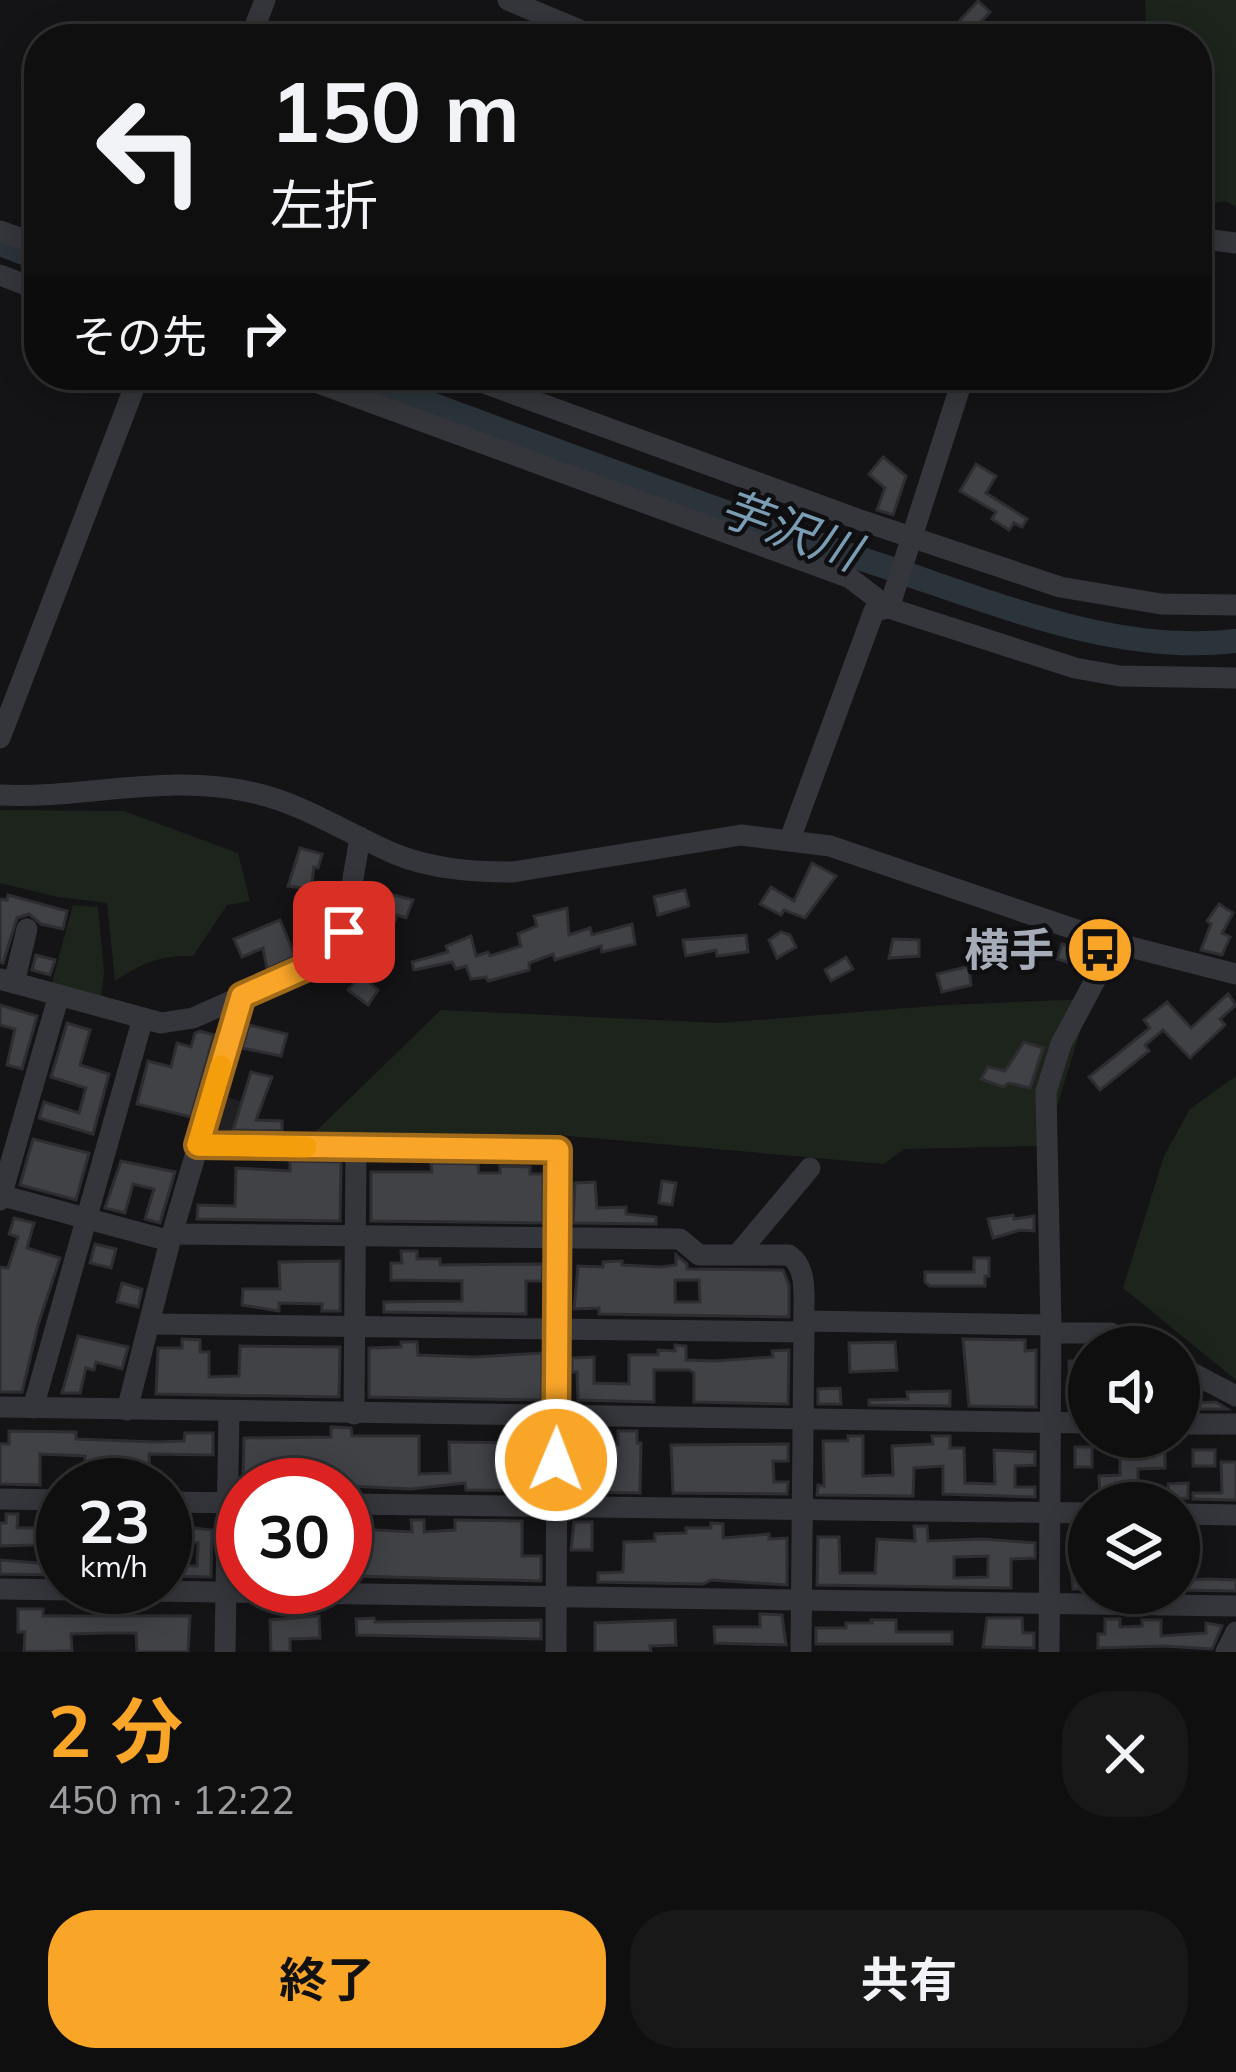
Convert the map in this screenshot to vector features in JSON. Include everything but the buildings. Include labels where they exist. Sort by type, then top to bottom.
[{"type":"street","points":[[508,0],[565,24]]},
{"type":"street","points":[[0,738],[133,390]]},
{"type":"street","points":[[337,390],[850,578],[889,608],[1075,668],[1140,677],[1236,678]]},
{"type":"street","points":[[503,390],[1040,580],[1112,598],[1236,605]]},
{"type":"street","points":[[889,608],[959,390]]},
{"type":"street","points":[[790,838],[874,611],[889,608]]},
{"type":"street","points":[[0,795],[176,784],[222,787],[280,800],[422,862],[482,872],[513,872],[741,835],[790,838],[830,846],[1114,943],[1236,974]]},
{"type":"street","points":[[27,928],[7,981],[143,1018],[176,1022],[314,966],[338,946],[361,837]]},
{"type":"street","points":[[1049,1652],[1052,1423],[1046,1092],[1061,1044],[1114,943]]},
{"type":"street","points":[[59,995],[0,1197],[171,1237],[680,1239],[699,1255],[789,1255],[798,1261],[804,1326],[801,1652]]},
{"type":"street","points":[[127,1410],[171,1237],[242,996]]},
{"type":"street","points":[[33,1408],[143,1018]]},
{"type":"street","points":[[198,1145],[558,1150],[556,1652]]},
{"type":"street","points":[[354,1414],[356,1147]]},
{"type":"street","points":[[737,1254],[810,1168]]},
{"type":"street","points":[[151,1324],[1068,1330]]},
{"type":"street","points":[[1200,1377],[1236,1396]]},
{"type":"street","points":[[0,1407],[1068,1423]]},
{"type":"street","points":[[230,1412],[233,1458]]},
{"type":"street","points":[[1200,1424],[1236,1424]]},
{"type":"street","points":[[0,1499],[36,1500]]},
{"type":"street","points":[[372,1504],[1068,1513]]},
{"type":"street","points":[[1200,1514],[1236,1515]]},
{"type":"street","points":[[0,1588],[216,1592]]},
{"type":"street","points":[[372,1595],[1236,1606]]},
{"type":"street","points":[[224,1614],[225,1652]]},
{"type":"street","points":[[1226,1652],[1236,1632]]},
{"type":"shaded area","points":[[1145,0],[1236,0],[1236,207],[1225,201],[1212,203],[1212,24],[1146,24]]},
{"type":"shaded area","points":[[0,810],[124,811],[238,853],[250,901],[227,905],[193,956],[152,961],[115,981],[107,903],[0,883]]},
{"type":"shaded area","points":[[73,905],[98,907],[104,972],[101,1000],[51,986]]},
{"type":"shaded area","points":[[1090,999],[1045,1146],[904,1149],[884,1164],[558,1135],[314,1133],[441,1010],[720,1023]]},
{"type":"shaded area","points":[[1236,1076],[1236,1380],[1200,1351],[1200,1326],[1170,1326],[1123,1288],[1164,1156],[1190,1109]]},
{"type":"shaded area","points":[[221,1095],[261,1108],[250,1140],[209,1135]]},
{"type":"waterway","name":"芋沢川","points":[[0,244],[24,253]]},
{"type":"waterway","name":"芋沢川","points":[[394,390],[1012,610],[1146,640],[1236,641]]},
{"type":"slow traffic","points":[[221,1066],[198,1145],[306,1147]]},
{"type":"place","name":"横手","points":[[1100,950]]},
{"type":"route","points":[[344,932],[328,958],[242,996],[198,1145],[558,1150],[556,1460]]}]
